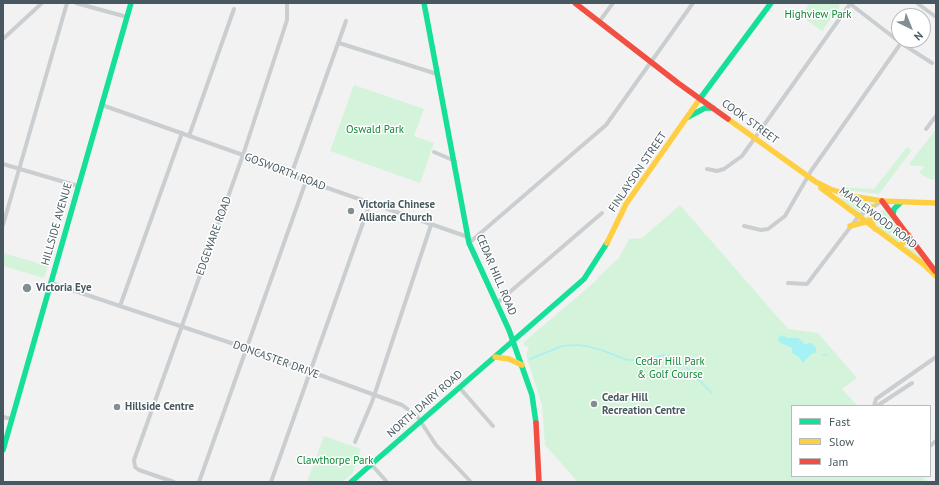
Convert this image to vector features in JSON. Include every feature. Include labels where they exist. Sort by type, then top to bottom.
[{"type":"street","points":[[3,39],[42,3]]},
{"type":"street","points":[[3,225],[67,3]]},
{"type":"street","points":[[76,3],[127,18]]},
{"type":"street","name":"HILLSIDE AVENUE","points":[[3,450],[131,3]]},
{"type":"street","name":"EDGEWARE ROAD","points":[[174,482],[140,470],[135,467],[134,460],[243,155],[287,20],[287,3]]},
{"type":"street","name":"CEDAR HILL ROAD","points":[[424,3],[469,240],[514,341],[536,414],[539,482]]},
{"type":"street","name":"COOK STREET","points":[[575,3],[651,62],[807,177],[840,193],[882,201],[936,203]]},
{"type":"street","points":[[599,22],[613,3]]},
{"type":"street","points":[[469,240],[606,125],[693,3]]},
{"type":"street","name":"FINLAYSON STREET","points":[[514,341],[575,288],[591,271],[602,253],[626,204],[700,98],[771,3]]},
{"type":"street","points":[[917,3],[936,17]]},
{"type":"street","points":[[707,169],[717,171],[731,166],[742,156],[849,4],[891,35]]},
{"type":"street","points":[[189,136],[234,9]]},
{"type":"street","points":[[291,175],[346,21]]},
{"type":"street","points":[[339,42],[437,74]]},
{"type":"street","points":[[744,226],[761,230],[774,225],[785,216],[807,177],[897,48]]},
{"type":"street","points":[[910,48],[932,63]]},
{"type":"street","name":"GOSWORTH ROAD","points":[[102,105],[243,155],[306,181],[469,240]]},
{"type":"street","points":[[686,119],[705,108],[713,108]]},
{"type":"street","points":[[926,129],[936,116]]},
{"type":"street","points":[[120,306],[182,134]]},
{"type":"street","points":[[434,152],[455,161]]},
{"type":"street","points":[[3,164],[78,186]]},
{"type":"street","name":"MAPLEWOOD ROAD","points":[[807,177],[858,217],[922,263],[936,276]]},
{"type":"street","points":[[200,482],[306,181]]},
{"type":"street","points":[[788,283],[807,284],[858,217],[882,201]]},
{"type":"street","name":"MAPLEWOOD ROAD","points":[[882,201],[936,272]]},
{"type":"street","points":[[893,215],[895,208],[901,202]]},
{"type":"street","points":[[271,482],[370,203]]},
{"type":"street","points":[[872,207],[870,219],[877,230]]},
{"type":"street","points":[[497,303],[602,213]]},
{"type":"street","points":[[850,226],[865,222]]},
{"type":"street","points":[[356,442],[374,395],[431,225]]},
{"type":"street","points":[[899,246],[907,240],[909,235]]},
{"type":"street","name":"DONCASTER DRIVE","points":[[51,283],[246,348],[406,407],[428,431],[436,445],[471,482]]},
{"type":"street","name":"NORTH DAIRY ROAD","points":[[351,482],[514,341]]},
{"type":"street","points":[[495,357],[509,359],[522,365]]},
{"type":"street","points":[[874,405],[876,399],[936,357]]},
{"type":"street","points":[[879,405],[912,383]]},
{"type":"street","points":[[459,387],[493,426]]},
{"type":"street","points":[[3,417],[12,419]]},
{"type":"street","points":[[372,464],[387,482]]},
{"type":"green space","name":"Highview Park","points":[[810,3],[837,3],[840,6],[822,31],[801,16]]},
{"type":"green space","name":"Oswald Park","points":[[354,85],[424,109],[414,136],[434,143],[420,183],[330,151]]},
{"type":"green space","points":[[936,129],[936,178],[932,180],[919,173],[924,166],[912,166],[909,164]]},
{"type":"green space","points":[[907,147],[912,150],[879,194],[852,191],[837,187],[874,189]]},
{"type":"green space","points":[[835,196],[852,201],[876,203],[859,214]]},
{"type":"green space","name":"Cedar Hill Park & Golf Course","points":[[680,205],[788,329],[818,333],[857,378],[842,389],[857,405],[791,405],[791,477],[923,477],[928,482],[578,482],[545,445],[542,405],[526,355],[529,347],[524,346],[524,342],[598,279],[597,278],[619,258],[629,239],[642,238]]},
{"type":"green space","points":[[887,209],[905,235],[901,241],[895,241],[880,229],[874,219],[873,214]]},
{"type":"green space","points":[[910,240],[926,263],[904,247]]},
{"type":"green space","points":[[3,253],[48,266],[44,278],[3,266]]},
{"type":"green space","name":"Clawthorpe Park","points":[[324,436],[361,449],[353,473],[342,482],[307,482]]},
{"type":"water","points":[[781,335],[788,338],[798,338],[805,344],[811,343],[816,347],[816,352],[810,355],[803,363],[799,357],[792,353],[792,348],[779,342],[778,339]]},
{"type":"waterway","points":[[530,359],[562,346],[575,345],[587,346],[627,360],[635,360],[640,362],[663,355],[673,357],[681,362],[712,393]]},
{"type":"traffic: fast","points":[[3,450],[131,3]]},
{"type":"traffic: fast","points":[[424,3],[469,243],[509,330],[532,395],[536,423]]},
{"type":"traffic: fast","points":[[699,100],[771,3]]},
{"type":"traffic: fast","points":[[688,117],[705,108],[713,108]]},
{"type":"traffic: fast","points":[[893,215],[894,209],[901,202]]},
{"type":"traffic: fast","points":[[351,482],[584,279],[607,243]]},
{"type":"traffic: slow","points":[[607,243],[626,204],[699,100]]},
{"type":"traffic: slow","points":[[728,119],[816,182],[830,189],[851,196],[882,201],[936,203]]},
{"type":"traffic: slow","points":[[821,188],[922,263],[936,276]]},
{"type":"traffic: slow","points":[[872,207],[870,219],[875,229]]},
{"type":"traffic: slow","points":[[850,226],[865,222]]},
{"type":"traffic: slow","points":[[899,246],[907,240],[909,235]]},
{"type":"traffic: slow","points":[[495,357],[509,359],[522,365]]},
{"type":"traffic: jam","points":[[575,3],[678,83],[728,119]]},
{"type":"traffic: jam","points":[[882,201],[935,271]]},
{"type":"traffic: jam","points":[[536,423],[539,482]]},
{"type":"place","name":"Victoria Chinese Alliance Church","points":[[351,211]]},
{"type":"place","name":"Victoria Eye","points":[[27,288]]},
{"type":"place","name":"Cedar Hill Recreation Centre","points":[[594,404]]},
{"type":"place","name":"Hillside Centre","points":[[117,407]]}]
